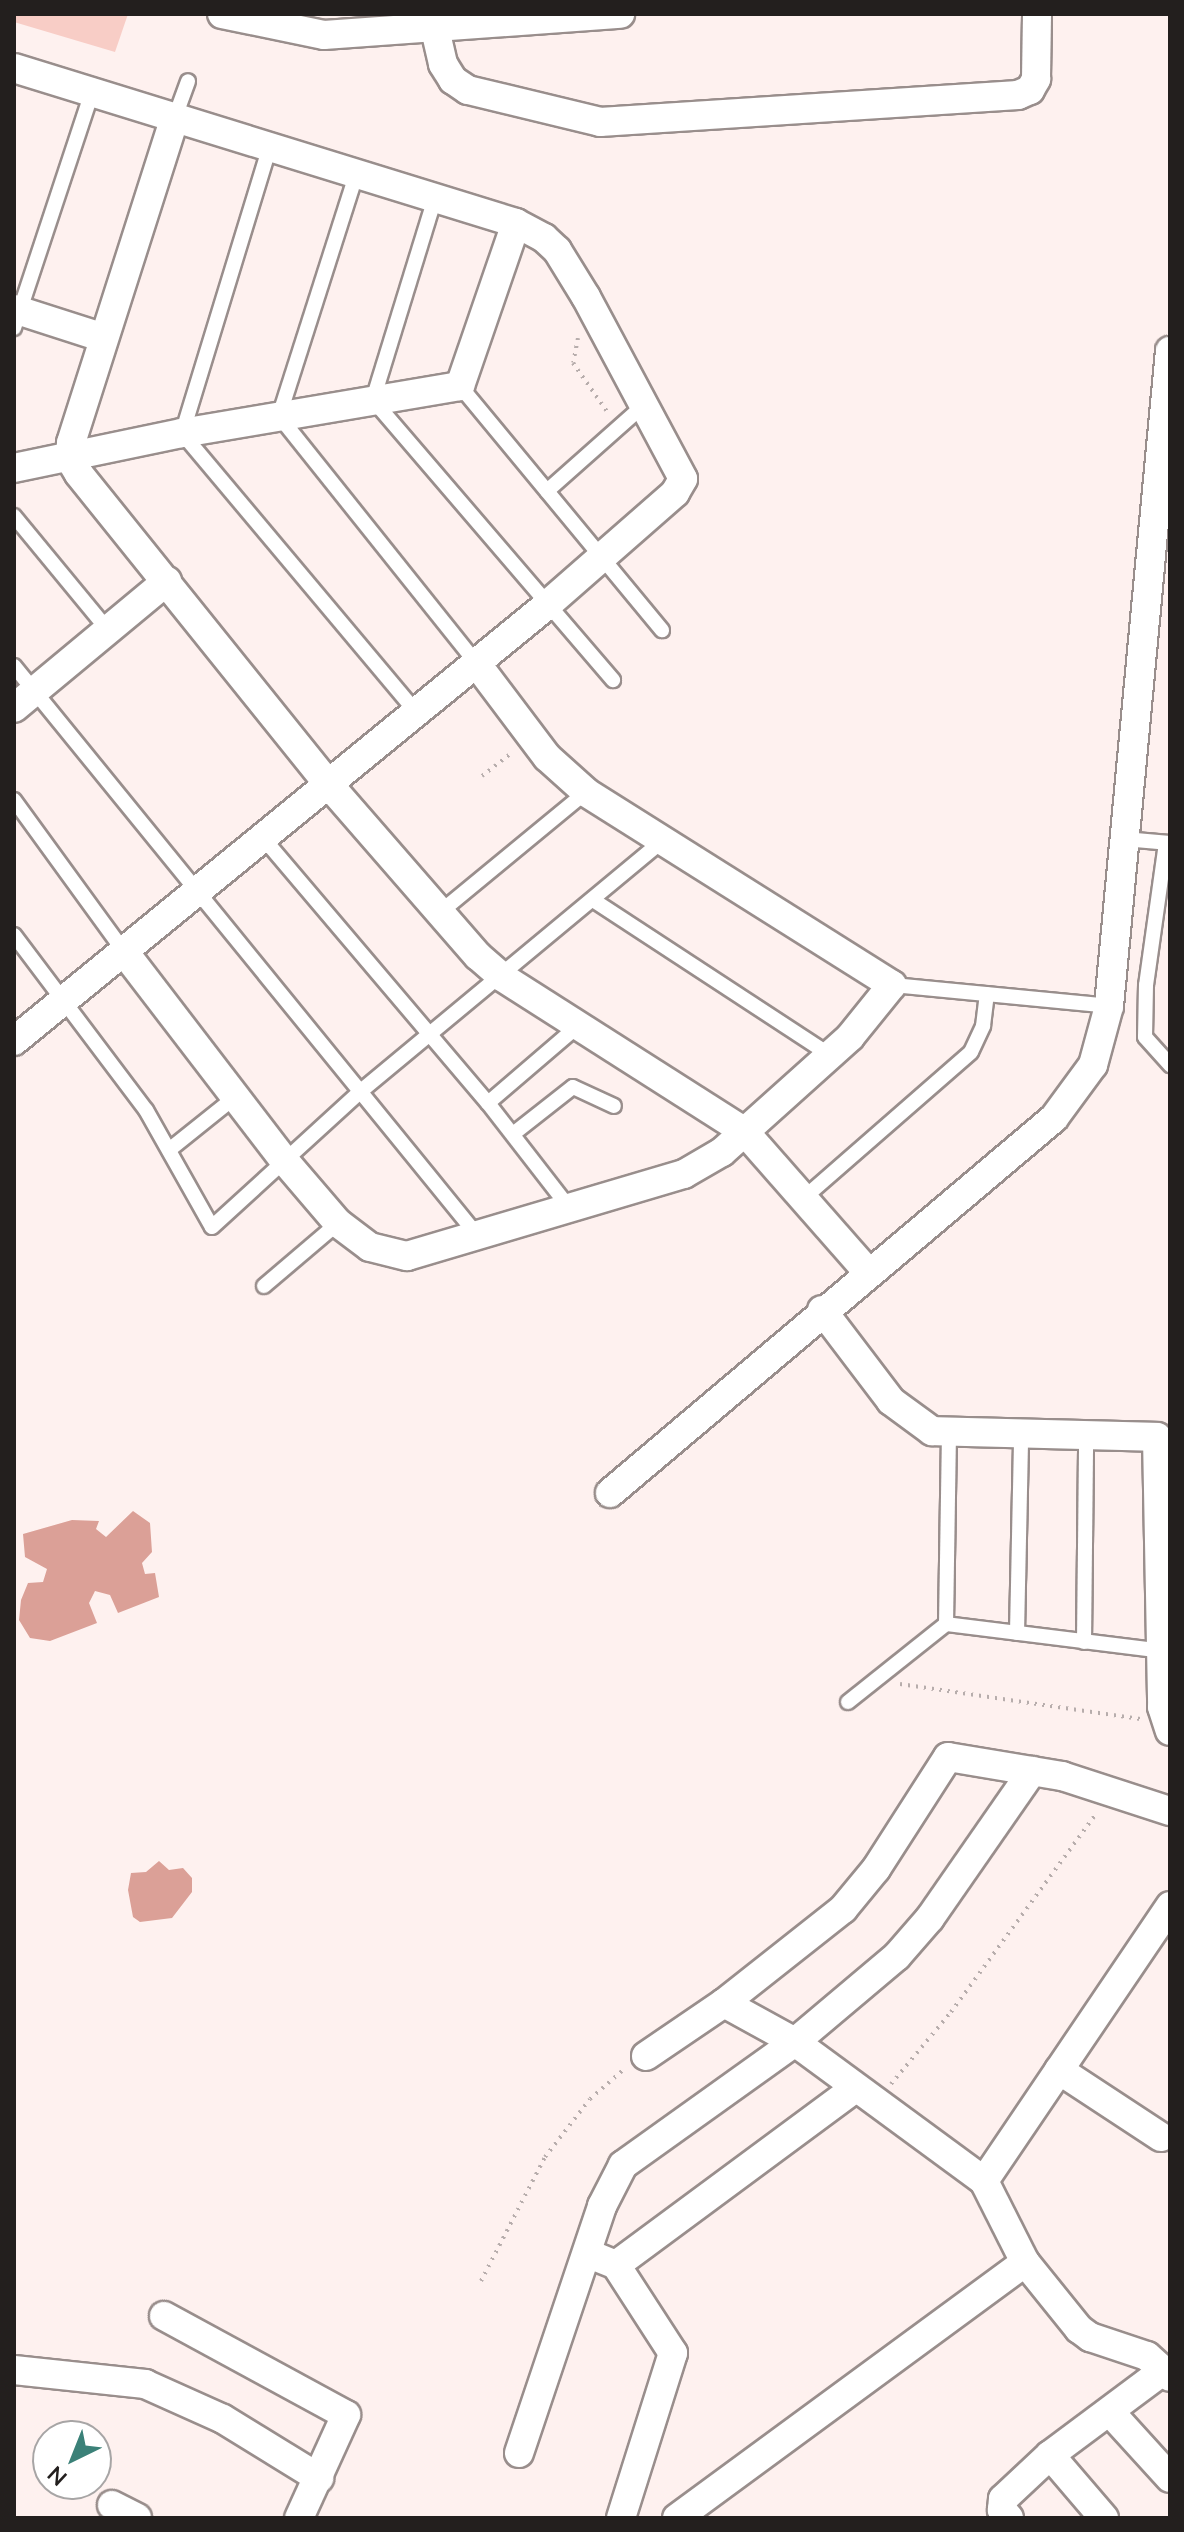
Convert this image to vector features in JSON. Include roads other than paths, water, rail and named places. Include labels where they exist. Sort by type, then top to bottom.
[{"type":"street","points":[[222,14],[324,35],[620,14]]},
{"type":"street","points":[[435,29],[443,64],[453,80],[468,90],[600,122],[1018,95],[1030,90],[1036,79],[1037,14]]},
{"type":"street","points":[[14,1041],[477,664],[675,493],[683,479],[586,297],[557,250],[516,223],[357,172],[15,71]]},
{"type":"street","points":[[70,459],[101,337],[175,117]]},
{"type":"street","points":[[14,468],[70,459],[182,433],[460,386],[516,223]]},
{"type":"street","points":[[16,316],[101,337]]},
{"type":"street","points":[[610,1493],[867,1271],[1054,1118],[1093,1065],[1109,1006],[1170,351]]},
{"type":"street","points":[[70,459],[330,786],[438,914],[502,977],[744,1131],[867,1271]]},
{"type":"street","points":[[24,700],[167,581]]},
{"type":"street","points":[[125,953],[284,1160],[338,1223],[370,1247],[407,1256],[571,1210],[684,1174],[744,1131],[831,1056],[867,1020],[892,985],[586,792],[532,736],[477,664]]},
{"type":"street","points":[[822,1310],[902,1414],[932,1431],[949,1434],[1157,1437],[1162,1651],[1168,1727]]},
{"type":"street","points":[[646,2056],[724,2003],[843,1909],[876,1869],[948,1757],[1032,1771],[1113,1790],[1170,1811]]},
{"type":"street","points":[[519,2453],[611,2184],[635,2152],[795,2042],[914,1938],[1032,1771]]},
{"type":"street","points":[[984,2181],[1170,1906]]},
{"type":"street","points":[[724,2003],[795,2042],[864,2097],[984,2181],[1025,2262],[1090,2337],[1131,2347],[1167,2374],[1050,2455],[1003,2499],[1002,2510],[1009,2518]]},
{"type":"street","points":[[1059,2070],[1161,2137]]},
{"type":"street","points":[[616,2265],[864,2097]]},
{"type":"street","points":[[589,2254],[616,2265],[673,2353],[621,2518]]},
{"type":"street","points":[[677,2518],[1025,2262]]},
{"type":"street","points":[[164,2316],[346,2415],[299,2518]]},
{"type":"street","points":[[14,2370],[145,2384],[223,2419],[319,2478]]},
{"type":"street","points":[[1110,2412],[1170,2478]]},
{"type":"street","points":[[1050,2455],[1104,2518]]},
{"type":"street","points":[[112,2505],[137,2518]]},
{"type":"lane","points":[[175,117],[188,81]]},
{"type":"lane","points":[[16,316],[92,92]]},
{"type":"lane","points":[[270,146],[182,433],[417,713]]},
{"type":"lane","points":[[357,172],[279,416],[477,664]]},
{"type":"lane","points":[[435,198],[373,400],[546,606],[613,680]]},
{"type":"lane","points":[[460,386],[662,630]]},
{"type":"lane","points":[[547,491],[644,405]]},
{"type":"lane","points":[[14,516],[108,630]]},
{"type":"lane","points":[[14,666],[24,700],[199,890],[477,1235]]},
{"type":"lane","points":[[438,914],[586,792]]},
{"type":"lane","points":[[14,800],[125,953]]},
{"type":"lane","points":[[264,839],[488,1103],[571,1210]]},
{"type":"lane","points":[[1124,839],[1168,843],[1146,985],[1145,1037],[1170,1065]]},
{"type":"lane","points":[[14,935],[146,1110],[212,1227],[361,1091],[662,841]]},
{"type":"lane","points":[[593,900],[831,1056]]},
{"type":"lane","points":[[892,985],[1109,1006]]},
{"type":"lane","points":[[805,1197],[971,1052],[983,1026],[987,994]]},
{"type":"lane","points":[[488,1103],[579,1025]]},
{"type":"lane","points":[[513,1134],[573,1087],[614,1106]]},
{"type":"lane","points":[[169,1150],[234,1098]]},
{"type":"lane","points":[[264,1286],[338,1223]]},
{"type":"lane","points":[[946,1624],[949,1434]]},
{"type":"lane","points":[[1017,1633],[1021,1435]]},
{"type":"lane","points":[[1084,1642],[1086,1436]]},
{"type":"lane","points":[[848,1702],[946,1624],[1162,1651]]}]
